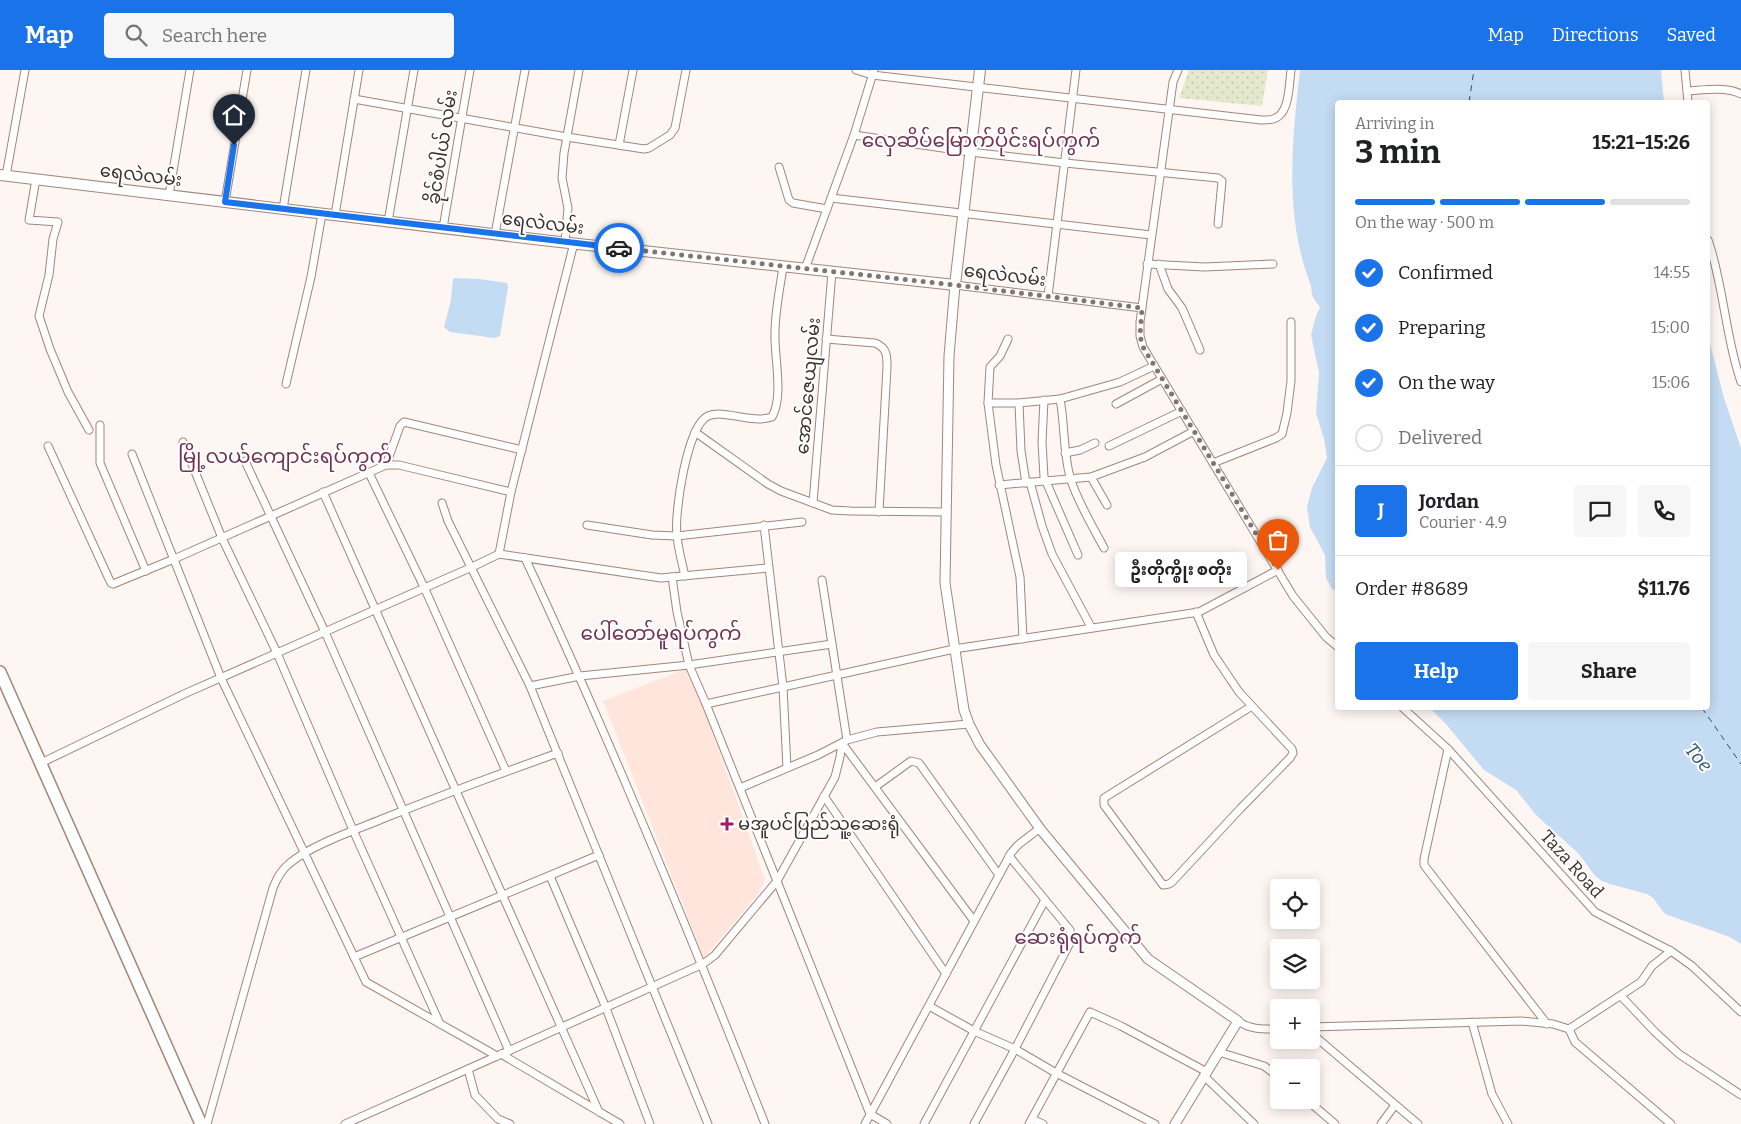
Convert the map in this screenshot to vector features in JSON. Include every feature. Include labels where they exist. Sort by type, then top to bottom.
[{"type":"main road","points":[[955,285],[980,70]]},
{"type":"main road","name":"ရေလဲလမ်း","points":[[3,175],[569,243],[955,285]]},
{"type":"main road","points":[[0,672],[201,1124]]},
{"type":"street","points":[[3,175],[25,70]]},
{"type":"street","points":[[169,195],[190,70]]},
{"type":"street","points":[[225,202],[247,70]]},
{"type":"street","points":[[283,209],[306,70]]},
{"type":"street","points":[[335,215],[359,70]]},
{"type":"street","points":[[388,222],[414,70]]},
{"type":"street","name":"ခိုင်စံပါယ် လမ်း","points":[[444,228],[470,70]]},
{"type":"street","points":[[495,234],[525,70]]},
{"type":"street","points":[[499,554],[511,492],[569,243],[568,208],[562,178],[564,153],[579,70]]},
{"type":"street","points":[[619,145],[633,70]]},
{"type":"street","points":[[354,99],[567,137],[647,149],[673,132],[686,70]]},
{"type":"street","points":[[856,70],[978,88],[1261,120],[1274,119],[1282,114],[1286,104],[1291,70]]},
{"type":"street","points":[[1048,296],[1076,70]]},
{"type":"street","points":[[1178,70],[1173,82],[1147,264],[1140,336],[1143,347],[1294,596],[1326,637],[1335,644]]},
{"type":"street","points":[[1685,70],[1688,100]]},
{"type":"street","points":[[805,269],[854,134],[873,72]]},
{"type":"street","points":[[1687,91],[1723,90],[1735,91],[1741,94]]},
{"type":"street","points":[[854,134],[970,152],[1220,179],[1222,181],[1218,224]]},
{"type":"street","points":[[779,167],[789,200],[793,203],[827,209]]},
{"type":"street","points":[[36,179],[30,220],[58,222],[53,239],[49,275],[39,316],[68,392],[89,430]]},
{"type":"street","points":[[831,198],[1151,235]]},
{"type":"street","points":[[286,384],[311,277],[322,214]]},
{"type":"street","points":[[1710,246],[1714,257],[1728,332],[1741,382]]},
{"type":"street","points":[[1147,264],[1225,267],[1273,264]]},
{"type":"street","points":[[1159,264],[1168,289],[1182,308],[1200,350]]},
{"type":"street","points":[[685,576],[676,523],[687,454],[694,432],[703,418],[710,415],[718,414],[762,420],[772,417],[776,409],[778,369],[775,331],[783,267]]},
{"type":"street","name":"အောင်ဇေယျလမ်း","points":[[813,503],[832,272]]},
{"type":"street","points":[[955,285],[949,356],[944,583],[964,710],[969,724],[980,745],[1040,828],[1148,959],[1246,1027],[1270,1029]]},
{"type":"street","name":"ရေလဲလမ်း","points":[[955,285],[1142,308]]},
{"type":"street","points":[[1213,463],[1282,434],[1291,381],[1291,322]]},
{"type":"street","points":[[826,339],[875,343],[886,350],[887,368],[879,512]]},
{"type":"street","points":[[1008,339],[1000,356],[990,367],[988,403],[999,485],[1020,578],[1023,639]]},
{"type":"street","points":[[988,403],[1019,403],[1060,399],[1120,382],[1154,366]]},
{"type":"street","points":[[1116,404],[1162,379]]},
{"type":"street","points":[[1060,399],[1064,422],[1065,453],[1070,479],[1104,548]]},
{"type":"street","points":[[1044,400],[1042,442],[1044,477],[1078,555]]},
{"type":"street","points":[[1019,403],[1021,451],[1028,482],[1042,526],[1052,554],[1091,628]]},
{"type":"street","points":[[1109,446],[1182,411]]},
{"type":"street","points":[[386,466],[400,426],[404,422],[522,450]]},
{"type":"street","points":[[100,425],[100,463],[146,571]]},
{"type":"street","points":[[999,485],[1091,477],[1144,458],[1194,431]]},
{"type":"street","points":[[694,432],[768,484],[781,491],[832,510],[946,512]]},
{"type":"street","points":[[184,442],[222,538],[277,653],[353,830],[440,1024]]},
{"type":"street","points":[[1065,453],[1080,450],[1095,443]]},
{"type":"street","points":[[48,446],[111,583],[116,583],[146,571],[386,466],[399,466],[511,492]]},
{"type":"street","points":[[132,454],[221,678],[366,982],[620,1124]]},
{"type":"street","points":[[246,461],[326,632],[509,1051]]},
{"type":"street","points":[[370,473],[424,587],[506,771]]},
{"type":"street","points":[[1091,477],[1107,505]]},
{"type":"street","points":[[324,492],[599,1112]]},
{"type":"street","points":[[442,503],[448,521],[530,686],[708,1124]]},
{"type":"street","points":[[586,525],[652,535],[677,536],[802,522]]},
{"type":"street","points":[[764,525],[783,687],[788,768]]},
{"type":"street","points":[[41,763],[184,694],[424,587],[472,568],[499,554],[672,578],[768,568]]},
{"type":"street","points":[[525,558],[580,676],[703,964],[766,1124]]},
{"type":"street","points":[[706,704],[954,649],[1196,612],[1278,570]]},
{"type":"street","points":[[672,578],[677,612],[689,665],[870,1114],[886,1124]]},
{"type":"street","points":[[345,1124],[653,987],[703,964],[715,955],[777,881],[835,777],[845,741],[822,580]]},
{"type":"street","points":[[1196,612],[1214,655],[1239,692],[1292,749],[1292,756],[1172,882],[1163,885],[1104,804],[1104,800],[1107,796],[1252,706]]},
{"type":"street","points":[[530,686],[580,676],[689,665],[832,644]]},
{"type":"street","name":"Taza Road","points":[[1405,710],[1448,749],[1595,912],[1671,950],[1692,966],[1741,1012]]},
{"type":"street","points":[[740,788],[845,741],[877,732],[969,724]]},
{"type":"street","points":[[845,741],[875,787],[974,921]]},
{"type":"street","points":[[1448,749],[1424,866],[1547,1024]]},
{"type":"street","points":[[207,1124],[273,888],[280,873],[290,863],[305,853],[353,830],[506,771],[558,754]]},
{"type":"street","points":[[875,787],[905,764],[911,761],[919,763],[999,875]]},
{"type":"street","points":[[824,796],[946,974]]},
{"type":"street","points":[[865,1124],[1009,856],[1018,845],[1040,828]]},
{"type":"street","points":[[354,957],[599,855]]},
{"type":"street","points":[[974,1124],[1072,939],[1070,930],[1009,856]]},
{"type":"street","points":[[550,876],[606,1008],[650,1124]]},
{"type":"street","points":[[924,1124],[1045,900]]},
{"type":"street","points":[[1569,1030],[1641,982],[1652,966],[1671,950]]},
{"type":"street","points":[[1621,996],[1679,1054],[1740,1093]]},
{"type":"street","points":[[928,1006],[974,1031],[1015,1049],[1056,1074],[1155,1124]]},
{"type":"street","points":[[1043,1124],[1031,1121],[1090,1012],[1121,1026],[1206,1074],[1254,1124]]},
{"type":"street","points":[[1320,1027],[1521,1021],[1547,1024],[1569,1030],[1575,1042],[1670,1124]]},
{"type":"street","points":[[1175,1124],[1238,1022]]},
{"type":"street","points":[[1472,1022],[1492,1094],[1508,1124]]},
{"type":"street","points":[[1320,1041],[1418,1124]]},
{"type":"street","points":[[1218,1052],[1264,1066],[1270,1070]]},
{"type":"street","points":[[468,1069],[475,1095],[498,1119],[510,1124]]},
{"type":"street","points":[[1381,1124],[1395,1105]]},
{"type":"street","points":[[1318,1109],[1335,1124]]},
{"type":"shaded area","points":[[688,668],[765,880],[758,894],[704,958],[603,701]]},
{"type":"green space","points":[[1189,70],[1268,70],[1262,106],[1179,98]]},
{"type":"water","points":[[1300,70],[1661,70],[1664,100],[1335,100],[1335,590],[1332,589],[1326,578],[1325,555],[1310,527],[1307,507],[1312,488],[1327,458],[1324,439],[1316,413],[1319,373],[1311,335],[1320,307],[1312,295],[1311,285],[1302,257],[1296,231],[1293,204],[1292,178]]},
{"type":"water","points":[[453,279],[507,283],[508,287],[500,336],[494,338],[450,332],[444,327],[451,300]]},
{"type":"water","name":"Toe","points":[[1710,344],[1724,398],[1741,448],[1741,944],[1730,937],[1665,914],[1653,898],[1647,894],[1610,884],[1595,876],[1579,854],[1537,816],[1516,790],[1484,770],[1432,710],[1710,710]]},
{"type":"ferry route","points":[[1469,100],[1474,70]]},
{"type":"ferry route","points":[[1703,710],[1741,764]]},
{"type":"way so far","points":[[619,248],[955,285],[1142,308],[1140,336],[1143,347],[1278,570]]},
{"type":"place","name":"ဦးတိုက္စိုး စတိုး","points":[[1278,570]]},
{"type":"place","name":"မအူပင်ပြည်သူ့ဆေးရုံ","points":[[727,824]]},
{"type":"district","name":"လှေဆိပ်မြောက်ပိုင်းရပ်ကွက်","points":[[981,140]]},
{"type":"district","name":"မြို့လယ်ကျောင်းရပ်ကွက်","points":[[285,456]]},
{"type":"district","name":"ပေါ်တော်မူရပ်ကွက်","points":[[661,633]]},
{"type":"district","name":"ဆေးရုံရပ်ကွက်","points":[[1078,937]]},
{"type":"route","points":[[234,145],[225,202],[619,248]]}]
